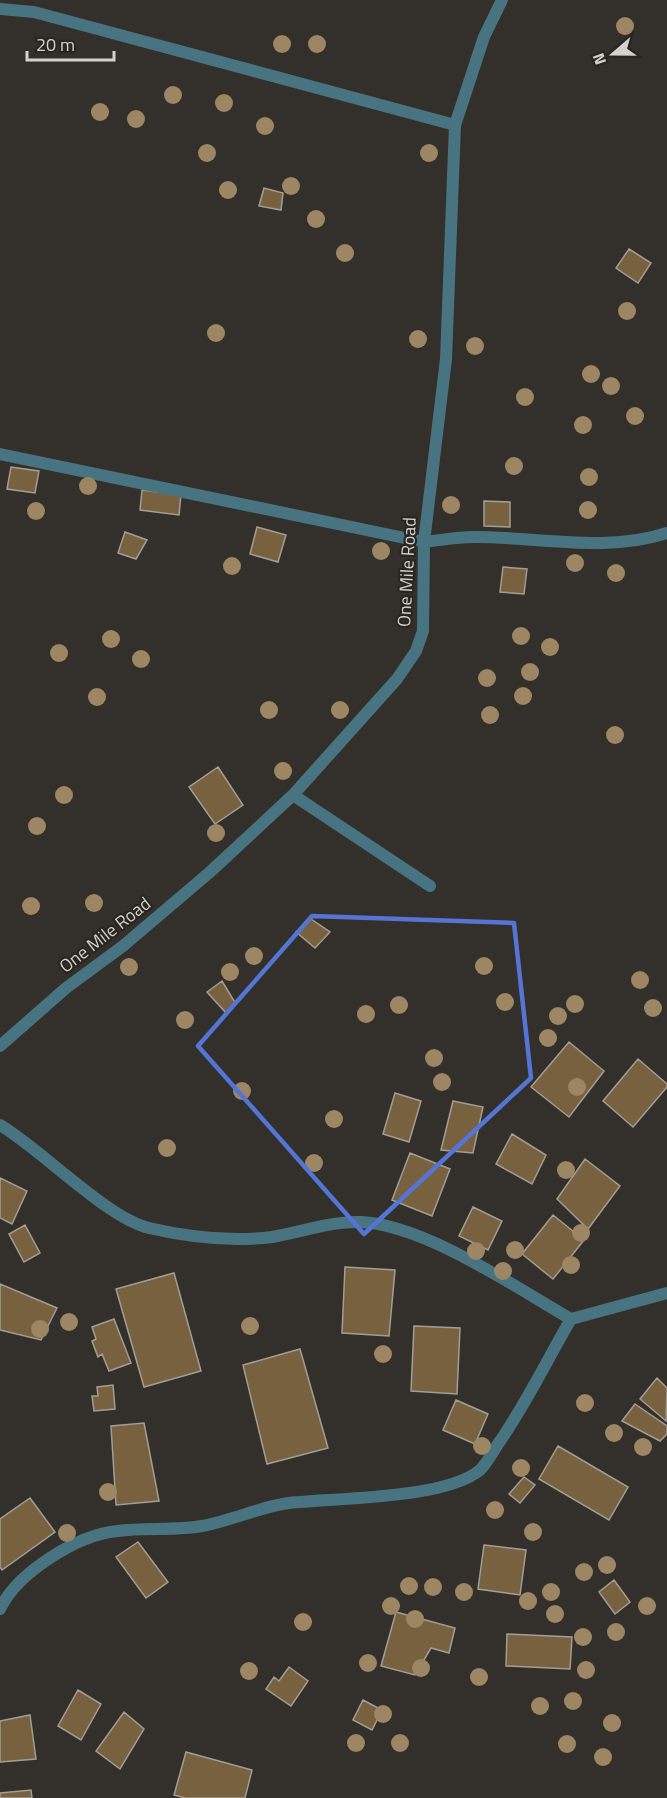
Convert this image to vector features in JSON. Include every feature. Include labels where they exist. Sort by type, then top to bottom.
[{"type":"street","name":"One Mile Road","points":[[0,1046],[66,988],[123,946],[210,872],[293,795],[397,679],[416,651],[423,631],[424,542],[446,359],[455,125],[484,37],[502,0]]},
{"type":"street","points":[[0,9],[34,12],[455,125]]},
{"type":"street","points":[[0,454],[424,542],[474,537],[547,541],[643,541],[667,533]]},
{"type":"street","points":[[293,795],[429,886]]},
{"type":"street","points":[[0,1125],[25,1140],[109,1207],[147,1228],[240,1239],[361,1222],[397,1228],[434,1242],[571,1318],[667,1293]]},
{"type":"street","points":[[0,1609],[21,1579],[57,1554],[89,1539],[115,1531],[178,1530],[295,1502],[360,1498],[446,1486],[464,1479],[481,1469],[510,1426],[571,1318]]},
{"type":"highlighted area","points":[[312,916],[514,923],[531,1078],[364,1234],[198,1046]]},
{"type":"building","points":[[264,188],[283,193],[281,210],[259,206]]},
{"type":"building","points":[[629,249],[651,263],[638,283],[616,268]]},
{"type":"building","points":[[11,467],[39,471],[35,493],[7,489]]},
{"type":"building","points":[[142,490],[181,495],[179,515],[140,510]]},
{"type":"building","points":[[484,501],[510,502],[510,527],[484,526]]},
{"type":"building","points":[[257,527],[286,535],[278,562],[250,554]]},
{"type":"building","points":[[125,532],[147,540],[136,559],[118,553]]},
{"type":"building","points":[[503,567],[527,569],[524,594],[500,592]]},
{"type":"building","points":[[218,767],[243,805],[215,824],[189,787]]},
{"type":"building","points":[[311,919],[330,932],[315,948],[296,932]]},
{"type":"building","points":[[222,981],[236,1004],[226,1013],[207,992]]},
{"type":"building","points":[[569,1042],[604,1071],[569,1117],[531,1087]]},
{"type":"building","points":[[638,1059],[667,1084],[667,1087],[633,1127],[603,1101]]},
{"type":"building","points":[[395,1093],[421,1101],[409,1142],[383,1134]]},
{"type":"building","points":[[453,1101],[483,1107],[473,1153],[441,1150]]},
{"type":"building","points":[[512,1134],[546,1155],[532,1184],[496,1164]]},
{"type":"building","points":[[410,1153],[450,1169],[432,1216],[392,1200]]},
{"type":"building","points":[[585,1159],[620,1186],[588,1229],[557,1199]]},
{"type":"building","points":[[0,1178],[27,1191],[12,1224],[0,1218]]},
{"type":"building","points":[[473,1207],[502,1221],[488,1250],[459,1236]]},
{"type":"building","points":[[553,1215],[584,1240],[553,1279],[522,1254]]},
{"type":"building","points":[[25,1225],[40,1253],[24,1262],[9,1234]]},
{"type":"building","points":[[345,1267],[395,1270],[389,1336],[342,1333]]},
{"type":"building","points":[[174,1273],[201,1371],[144,1387],[116,1289]]},
{"type":"building","points":[[0,1284],[57,1308],[41,1340],[0,1330]]},
{"type":"building","points":[[114,1319],[131,1363],[109,1371],[102,1354],[98,1357],[92,1341],[96,1339],[92,1327]]},
{"type":"building","points":[[414,1326],[460,1328],[457,1394],[411,1391]]},
{"type":"building","points":[[300,1349],[328,1448],[267,1464],[243,1365]]},
{"type":"building","points":[[657,1378],[667,1388],[666,1421],[640,1399]]},
{"type":"building","points":[[113,1385],[115,1409],[94,1411],[92,1396],[98,1396],[97,1387]]},
{"type":"building","points":[[456,1400],[488,1414],[475,1444],[443,1430]]},
{"type":"building","points":[[635,1404],[667,1426],[667,1434],[660,1441],[622,1421]]},
{"type":"building","points":[[144,1423],[159,1501],[116,1505],[111,1426]]},
{"type":"building","points":[[558,1446],[628,1487],[609,1520],[539,1479]]},
{"type":"building","points":[[524,1477],[535,1485],[520,1503],[509,1494]]},
{"type":"building","points":[[30,1498],[55,1532],[2,1570],[0,1567],[0,1519]]},
{"type":"building","points":[[138,1542],[168,1582],[146,1598],[116,1557]]},
{"type":"building","points":[[484,1545],[526,1550],[520,1595],[478,1589]]},
{"type":"building","points":[[614,1580],[630,1602],[615,1614],[599,1592]]},
{"type":"building","points":[[396,1612],[455,1628],[449,1653],[431,1648],[415,1675],[381,1666]]},
{"type":"building","points":[[507,1634],[572,1637],[570,1669],[506,1666]]},
{"type":"building","points":[[289,1667],[308,1681],[291,1706],[266,1689],[274,1677],[279,1681]]},
{"type":"building","points":[[78,1690],[101,1704],[81,1740],[58,1726]]},
{"type":"building","points":[[363,1700],[382,1710],[372,1730],[353,1720]]},
{"type":"building","points":[[124,1712],[144,1729],[120,1769],[96,1751]]},
{"type":"building","points":[[30,1715],[36,1759],[0,1762],[0,1721]]},
{"type":"building","points":[[186,1752],[252,1770],[245,1798],[185,1798],[174,1795]]},
{"type":"building","points":[[31,1790],[32,1798],[0,1798],[0,1793]]}]
